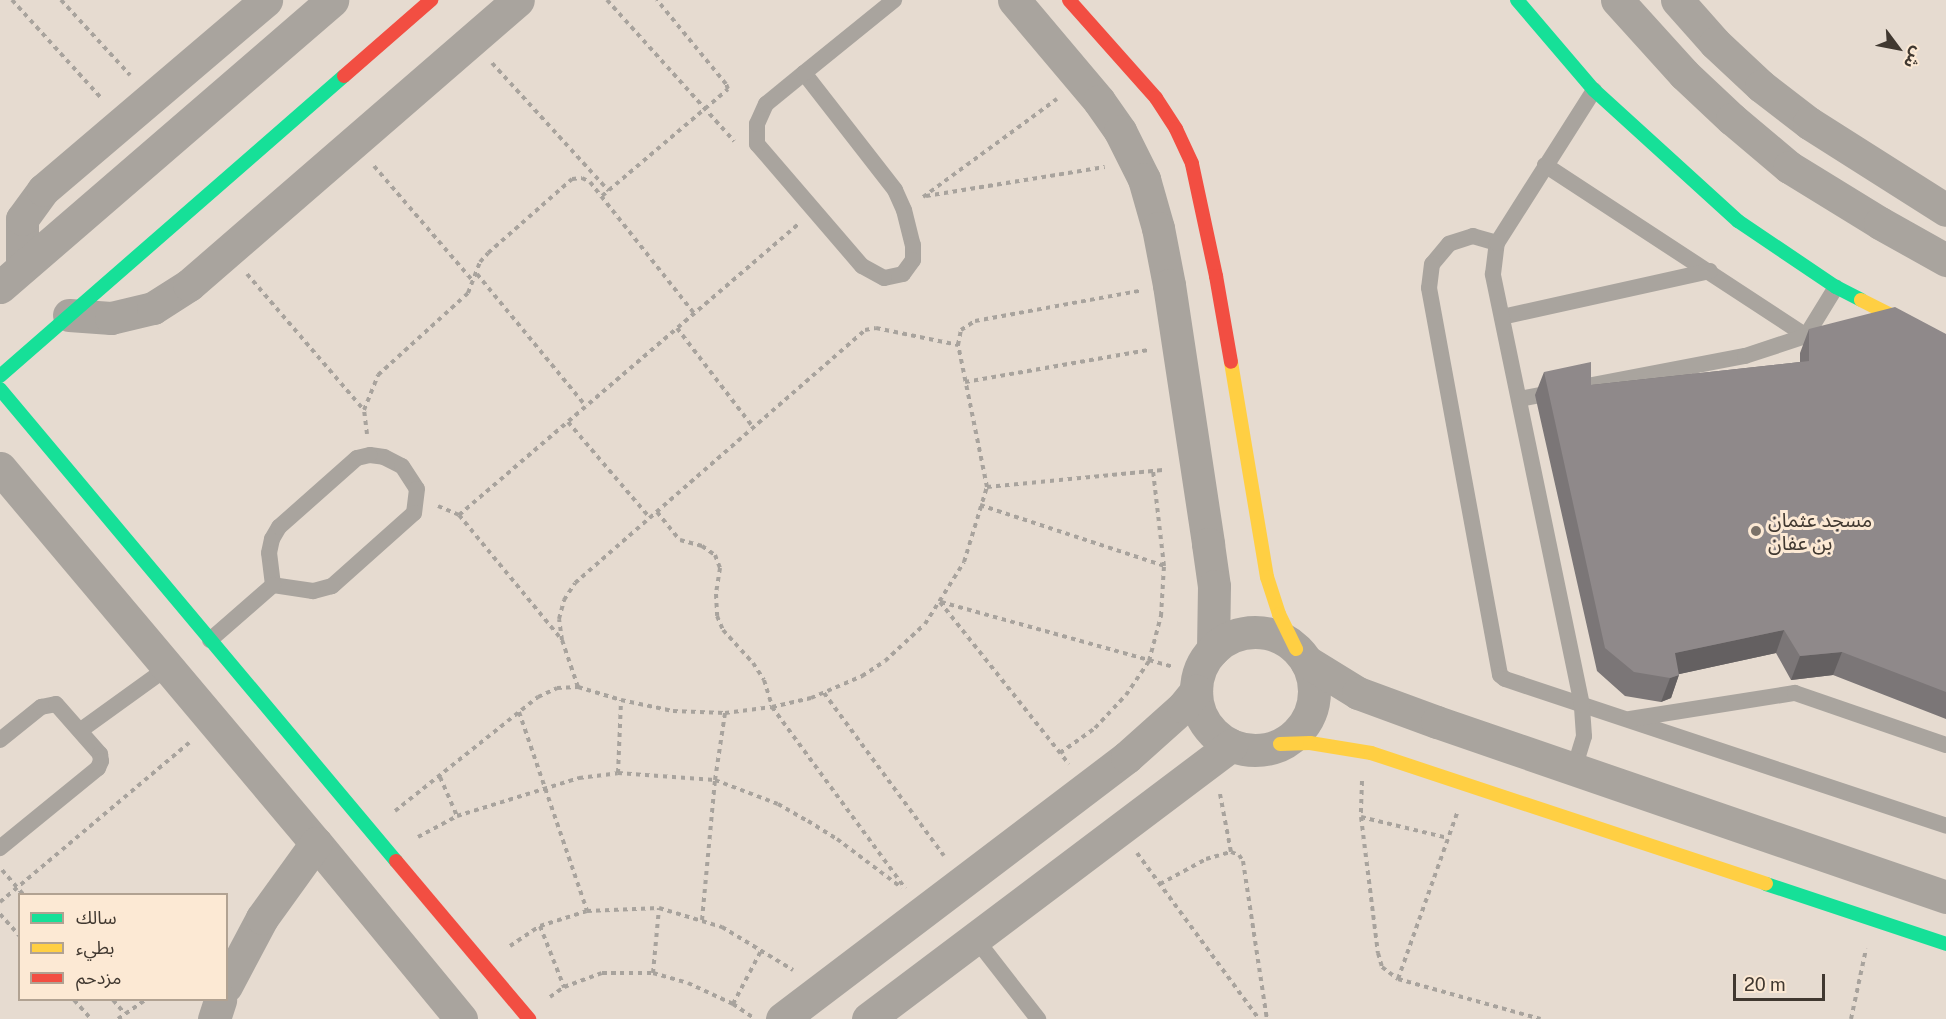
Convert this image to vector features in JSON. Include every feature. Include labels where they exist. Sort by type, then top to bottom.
[{"type":"street","points":[[11,277],[22,219],[43,190],[266,0]]},
{"type":"street","points":[[11,277],[332,0]]},
{"type":"street","points":[[0,376],[431,0]]},
{"type":"street","points":[[69,315],[111,318],[153,308],[189,285],[518,0]]},
{"type":"street","points":[[1014,0],[1082,81],[1120,131],[1137,162],[1158,228],[1169,285],[1214,586],[1202,671],[1202,718],[1219,739],[1222,752]]},
{"type":"street","points":[[1069,0],[1156,98],[1176,129],[1192,164],[1216,276],[1267,577],[1279,614],[1312,676],[1314,692],[1311,709],[1294,736],[1280,744]]},
{"type":"street","points":[[1516,0],[1594,90],[1738,221],[1836,286],[1946,343]]},
{"type":"street","points":[[1617,0],[1684,74],[1732,119],[1789,167],[1880,223],[1946,260]]},
{"type":"street","points":[[1677,0],[1715,43],[1769,92],[1809,123],[1946,210]]},
{"type":"street","points":[[0,389],[527,1017]]},
{"type":"street","points":[[0,468],[461,1019]]},
{"type":"street","points":[[782,1019],[1156,732],[1183,707],[1202,671],[1225,640],[1254,632],[1284,639],[1301,655],[1358,693],[1946,897]]},
{"type":"street","points":[[867,1019],[1222,752],[1256,750],[1280,744],[1310,742],[1362,751],[1946,944]]},
{"type":"street","points":[[228,982],[262,918],[316,843]]},
{"type":"street","points":[[214,1019],[219,1001]]},
{"type":"lane","points":[[804,73],[883,172],[904,210],[913,245],[913,260],[903,274],[884,278],[862,266],[757,144],[757,124],[766,104],[804,73],[894,0]]},
{"type":"lane","points":[[1574,769],[1584,736],[1582,705],[1493,274],[1497,243],[1594,90]]},
{"type":"lane","points":[[1545,165],[1806,336]]},
{"type":"lane","points":[[1497,243],[1473,237],[1449,244],[1432,264],[1429,288],[1499,673],[1504,679],[1946,826]]},
{"type":"lane","points":[[1502,317],[1710,271]]},
{"type":"lane","points":[[1519,399],[1745,356],[1806,336],[1836,286]]},
{"type":"lane","points":[[210,640],[273,585],[313,591],[333,586],[408,521],[417,502],[415,483],[402,466],[384,457],[370,455],[357,458],[279,527],[272,539],[269,553],[273,585]]},
{"type":"lane","points":[[81,730],[167,668]]},
{"type":"lane","points":[[1628,720],[1795,693],[1946,745]]},
{"type":"lane","points":[[0,740],[41,707],[51,704],[61,707],[100,754],[100,765],[0,848]]},
{"type":"lane","points":[[975,938],[1038,1019]]},
{"type":"path","points":[[12,0],[123,122]]},
{"type":"path","points":[[61,0],[151,98]]},
{"type":"path","points":[[607,0],[735,142],[750,146],[757,144]]},
{"type":"path","points":[[602,196],[727,91],[728,85],[657,0]]},
{"type":"path","points":[[471,40],[609,191]]},
{"type":"path","points":[[904,210],[1082,81]]},
{"type":"path","points":[[353,142],[473,281]]},
{"type":"path","points":[[925,196],[1137,162]]},
{"type":"path","points":[[370,455],[364,410],[378,375],[468,293],[488,254],[572,179],[582,178],[591,182],[694,314]]},
{"type":"path","points":[[459,515],[814,210]]},
{"type":"path","points":[[227,252],[364,410]]},
{"type":"path","points":[[476,274],[586,406]]},
{"type":"path","points":[[370,830],[547,692],[579,687],[621,700],[673,711],[725,713],[772,707],[824,693],[862,676],[885,661],[925,624],[964,562],[987,487],[957,345],[961,330],[975,321],[1169,285]]},
{"type":"path","points":[[677,328],[753,427]]},
{"type":"path","points":[[579,687],[562,640],[559,619],[564,600],[575,583],[865,330],[876,328],[957,345]]},
{"type":"path","points":[[965,382],[1178,345]]},
{"type":"path","points":[[568,422],[650,518]]},
{"type":"path","points":[[987,487],[1195,468]]},
{"type":"path","points":[[1060,753],[1095,728],[1111,712],[1126,695],[1149,661],[1161,616],[1164,566],[1153,471]]},
{"type":"path","points":[[417,502],[448,508],[459,515],[562,640]]},
{"type":"path","points":[[980,505],[1164,566]]},
{"type":"path","points":[[392,854],[457,816],[579,777],[618,773],[715,780],[778,804],[808,821],[837,839],[911,895],[772,707],[764,680],[753,663],[723,630],[717,616],[716,594],[720,568],[715,555],[702,546],[680,540],[657,512]]},
{"type":"path","points":[[940,602],[1149,661],[1202,671]]},
{"type":"path","points":[[940,602],[1087,787]]},
{"type":"path","points":[[824,693],[963,881]]},
{"type":"path","points":[[618,773],[621,700]]},
{"type":"path","points":[[519,712],[587,911]]},
{"type":"path","points":[[702,920],[715,780],[725,713]]},
{"type":"path","points":[[0,902],[213,723]]},
{"type":"path","points":[[1362,751],[1361,817],[1378,953],[1382,967],[1398,979],[1540,1019]]},
{"type":"path","points":[[1222,752],[1231,852],[1243,861],[1267,1019]]},
{"type":"path","points":[[440,777],[457,816]]},
{"type":"path","points":[[1398,979],[1467,785]]},
{"type":"path","points":[[1361,817],[1448,838]]},
{"type":"path","points":[[1119,830],[1259,1019]]},
{"type":"path","points":[[1160,884],[1206,859],[1231,852]]},
{"type":"path","points":[[0,867],[22,893]]},
{"type":"path","points":[[653,973],[659,908]]},
{"type":"path","points":[[486,968],[527,932],[540,926],[587,911],[659,908],[722,927],[762,949],[822,989]]},
{"type":"path","points":[[0,914],[18,934]]},
{"type":"path","points":[[540,926],[564,987]]},
{"type":"path","points":[[733,1004],[762,949]]},
{"type":"path","points":[[527,1017],[564,987],[602,974],[653,973],[688,983],[733,1004],[755,1019]]},
{"type":"path","points":[[76,1001],[91,1019]]},
{"type":"path","points":[[114,1001],[122,1017],[142,1001]]},
{"type":"building","name":"مسجد عثمان بن عفان","points":[[1895,307],[1946,334],[1946,692],[1842,652],[1800,656],[1784,630],[1675,653],[1679,675],[1670,678],[1634,672],[1605,648],[1544,372],[1591,362],[1591,385],[1809,361],[1809,329]]},
{"type":"traffic: fast","points":[[1517,0],[1594,90],[1738,221],[1836,287],[1861,300]]},
{"type":"traffic: fast","points":[[0,376],[344,76]]},
{"type":"traffic: fast","points":[[0,389],[396,861]]},
{"type":"traffic: fast","points":[[1766,884],[1946,944]]},
{"type":"traffic: slow","points":[[1861,300],[1946,343]]},
{"type":"traffic: slow","points":[[1231,362],[1267,577],[1279,614],[1296,649]]},
{"type":"traffic: slow","points":[[1280,744],[1310,743],[1371,753],[1766,884]]},
{"type":"traffic: jam","points":[[344,76],[431,0]]},
{"type":"traffic: jam","points":[[1069,0],[1156,98],[1176,129],[1192,164],[1216,276],[1231,362]]},
{"type":"traffic: jam","points":[[396,861],[529,1019]]},
{"type":"place","name":"مسجد عثمان بن عفان","points":[[1756,531]]}]
